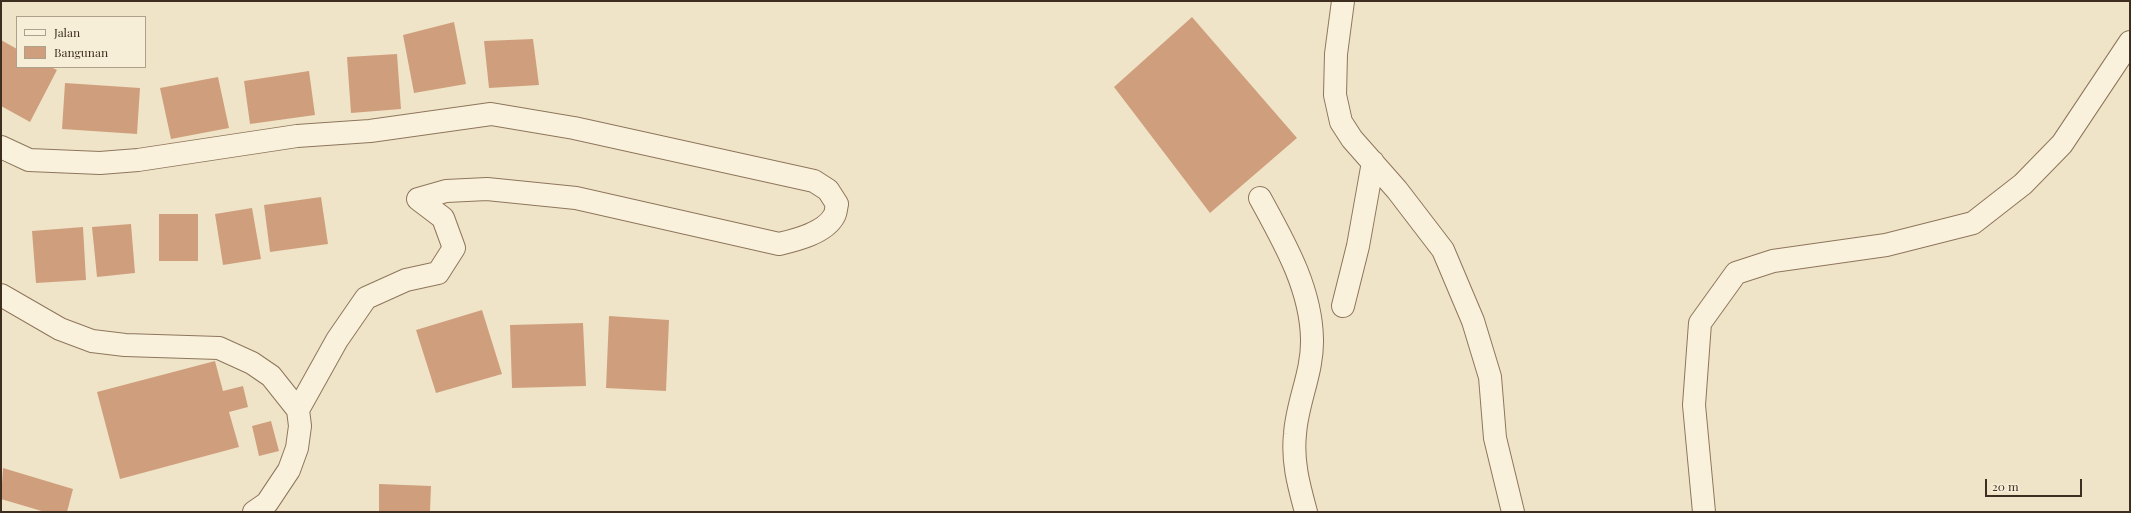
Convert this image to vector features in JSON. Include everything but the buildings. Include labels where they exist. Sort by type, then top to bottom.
[{"type":"street","points":[[1343,1],[1336,54],[1334,95],[1341,122],[1352,139],[1419,217],[1443,250],[1473,321],[1490,377],[1495,438],[1513,512]]},
{"type":"street","points":[[1704,512],[1694,405],[1700,323],[1736,273],[1773,261],[1886,245],[1973,223],[2023,184],[2062,144],[2130,42]]},
{"type":"street","points":[[1,147],[29,160],[100,163],[138,160],[297,136],[370,131],[491,114],[574,128],[814,181],[828,190],[837,204],[834,217],[824,226],[804,238],[778,244],[576,198],[487,189],[446,191],[418,199],[443,218],[454,248],[438,273],[406,280],[366,298],[337,340],[298,410]]},
{"type":"street","points":[[1343,306],[1358,246],[1373,162]]},
{"type":"street","points":[[1260,198],[1294,265],[1308,308],[1312,340],[1308,373],[1295,433],[1294,461],[1306,512]]},
{"type":"street","points":[[1,295],[60,329],[92,341],[125,345],[219,348],[252,363],[271,376],[298,410],[300,426],[297,448],[289,470],[267,503],[254,512]]}]
